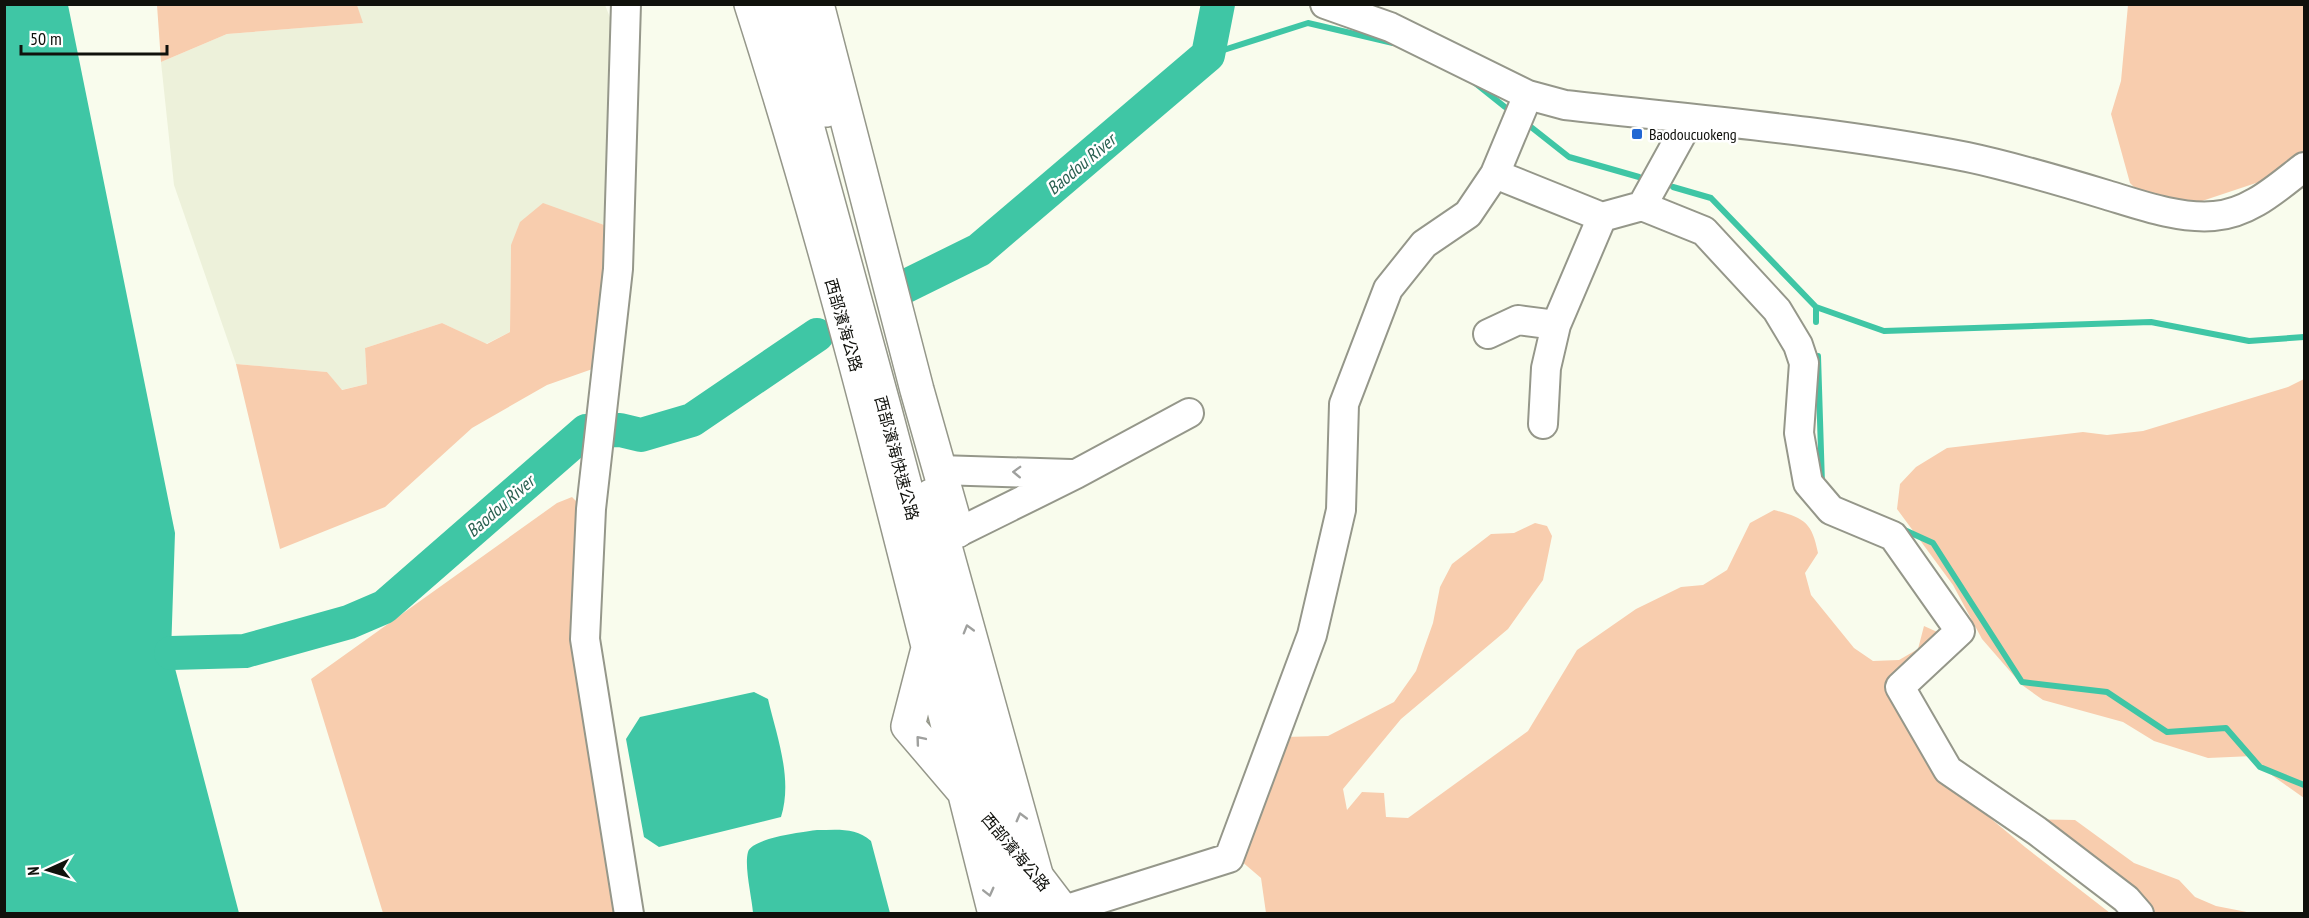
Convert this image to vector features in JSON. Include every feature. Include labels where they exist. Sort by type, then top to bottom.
[{"type":"main road","name":"西部濱海公路","points":[[751,4],[774,76],[867,408],[995,914]]},
{"type":"main road","name":"西部濱海快速公路","points":[[770,4],[804,72]]},
{"type":"main road","name":"西部濱海快速公路","points":[[799,4],[804,72],[893,400],[1019,914]]},
{"type":"main road","points":[[817,4],[957,533]]},
{"type":"main road","name":"西部濱海快速公路","points":[[893,400],[1059,912]]},
{"type":"main road","name":"西部濱海公路","points":[[957,533],[908,726],[1059,912]]},
{"type":"street","points":[[626,4],[618,269],[591,509],[585,639],[630,914]]},
{"type":"street","points":[[1325,4],[1390,27],[1527,95],[1566,105],[1853,136],[1969,158],[2148,207],[2213,217],[2236,212],[2270,193],[2304,167]]},
{"type":"street","points":[[1059,912],[1229,858],[1312,634],[1341,510],[1344,404],[1388,289],[1424,244],[1468,214],[1495,174],[1527,95]]},
{"type":"street","points":[[1642,206],[1690,119]]},
{"type":"street","points":[[1495,174],[1602,217],[1642,206],[1704,231],[1777,310],[1798,345],[1804,363],[1799,433],[1808,483],[1831,510],[1893,536],[1960,631],[1900,687],[1948,770],[2037,831],[2126,899],[2139,914]]},
{"type":"street","points":[[1543,424],[1546,368],[1556,325],[1586,260],[1602,217]]},
{"type":"street","points":[[1488,334],[1518,320],[1556,325]]},
{"type":"street","points":[[957,533],[1076,474],[1189,413]]},
{"type":"street","points":[[939,470],[1076,474]]},
{"type":"shaded area","points":[[5,4],[68,5],[175,533],[171,653],[239,913],[5,913]]},
{"type":"shaded area","points":[[157,5],[357,5],[363,23],[227,34],[161,62]]},
{"type":"shaded area","points":[[357,5],[605,5],[611,20],[607,226],[560,210],[511,245],[510,332],[486,344],[442,323],[365,348],[367,384],[341,390],[327,372],[236,364],[174,185],[161,62],[227,34],[362,23]]},
{"type":"shaded area","points":[[2128,5],[2304,5],[2304,157],[2286,173],[2190,205],[2142,195],[2130,183],[2111,114],[2121,81]]},
{"type":"shaded area","points":[[543,203],[607,226],[601,366],[547,385],[472,428],[385,507],[280,549],[236,364],[327,372],[342,390],[367,384],[365,348],[442,323],[487,344],[510,332],[511,245],[520,222]]},
{"type":"shaded area","points":[[2304,379],[2304,798],[2273,776],[2253,756],[2208,758],[2154,741],[2123,722],[2043,700],[2022,685],[1982,639],[1953,585],[1897,509],[1900,484],[1916,467],[1947,448],[2083,432],[2107,435],[2143,431],[2288,387]]},
{"type":"shaded area","points":[[572,497],[579,504],[621,913],[383,913],[311,679],[557,503]]},
{"type":"shaded area","points":[[1774,510],[1800,519],[1813,534],[1818,553],[1805,573],[1811,595],[1854,648],[1873,661],[1899,660],[1918,649],[1924,626],[1944,635],[1942,655],[1937,669],[1927,680],[1910,691],[1936,773],[2025,847],[2110,913],[1266,913],[1261,878],[1240,860],[1283,737],[1328,736],[1394,702],[1416,671],[1433,623],[1440,587],[1452,564],[1491,534],[1514,533],[1535,523],[1547,526],[1552,536],[1543,580],[1508,629],[1401,719],[1343,789],[1347,810],[1362,792],[1384,793],[1386,817],[1408,818],[1528,731],[1577,650],[1636,609],[1681,587],[1703,585],[1727,570],[1750,523]]},
{"type":"shaded area","points":[[754,692],[768,699],[779,743],[785,773],[781,817],[659,847],[644,837],[626,739],[640,717]]},
{"type":"shaded area","points":[[2025,819],[2075,820],[2134,863],[2179,880],[2195,897],[2216,906],[2252,913],[2150,913]]},
{"type":"shaded area","points":[[817,830],[853,831],[871,841],[890,913],[753,913],[747,865],[748,852],[758,843],[768,839]]},
{"type":"waterway","name":"Baodou River","points":[[902,288],[979,250],[1208,55],[1218,4]]},
{"type":"waterway","points":[[1208,55],[1308,23],[1393,43]]},
{"type":"waterway","points":[[1475,83],[1505,107]]},
{"type":"waterway","points":[[1531,127],[1569,157],[1639,177]]},
{"type":"waterway","points":[[1673,187],[1711,198],[1816,307],[1884,331],[2151,322],[2249,341],[2304,337]]},
{"type":"waterway","points":[[1816,307],[1816,322]]},
{"type":"waterway","name":"Baodou River","points":[[171,653],[245,651],[349,622],[384,607],[586,431],[620,430],[641,435],[692,420],[817,335]]},
{"type":"waterway","points":[[1818,356],[1822,484]]},
{"type":"waterway","points":[[1900,528],[1933,543],[2022,682],[2107,692],[2167,732],[2226,728],[2260,767],[2304,785]]},
{"type":"place","name":"Baodoucuokeng","points":[[1637,134]]}]
